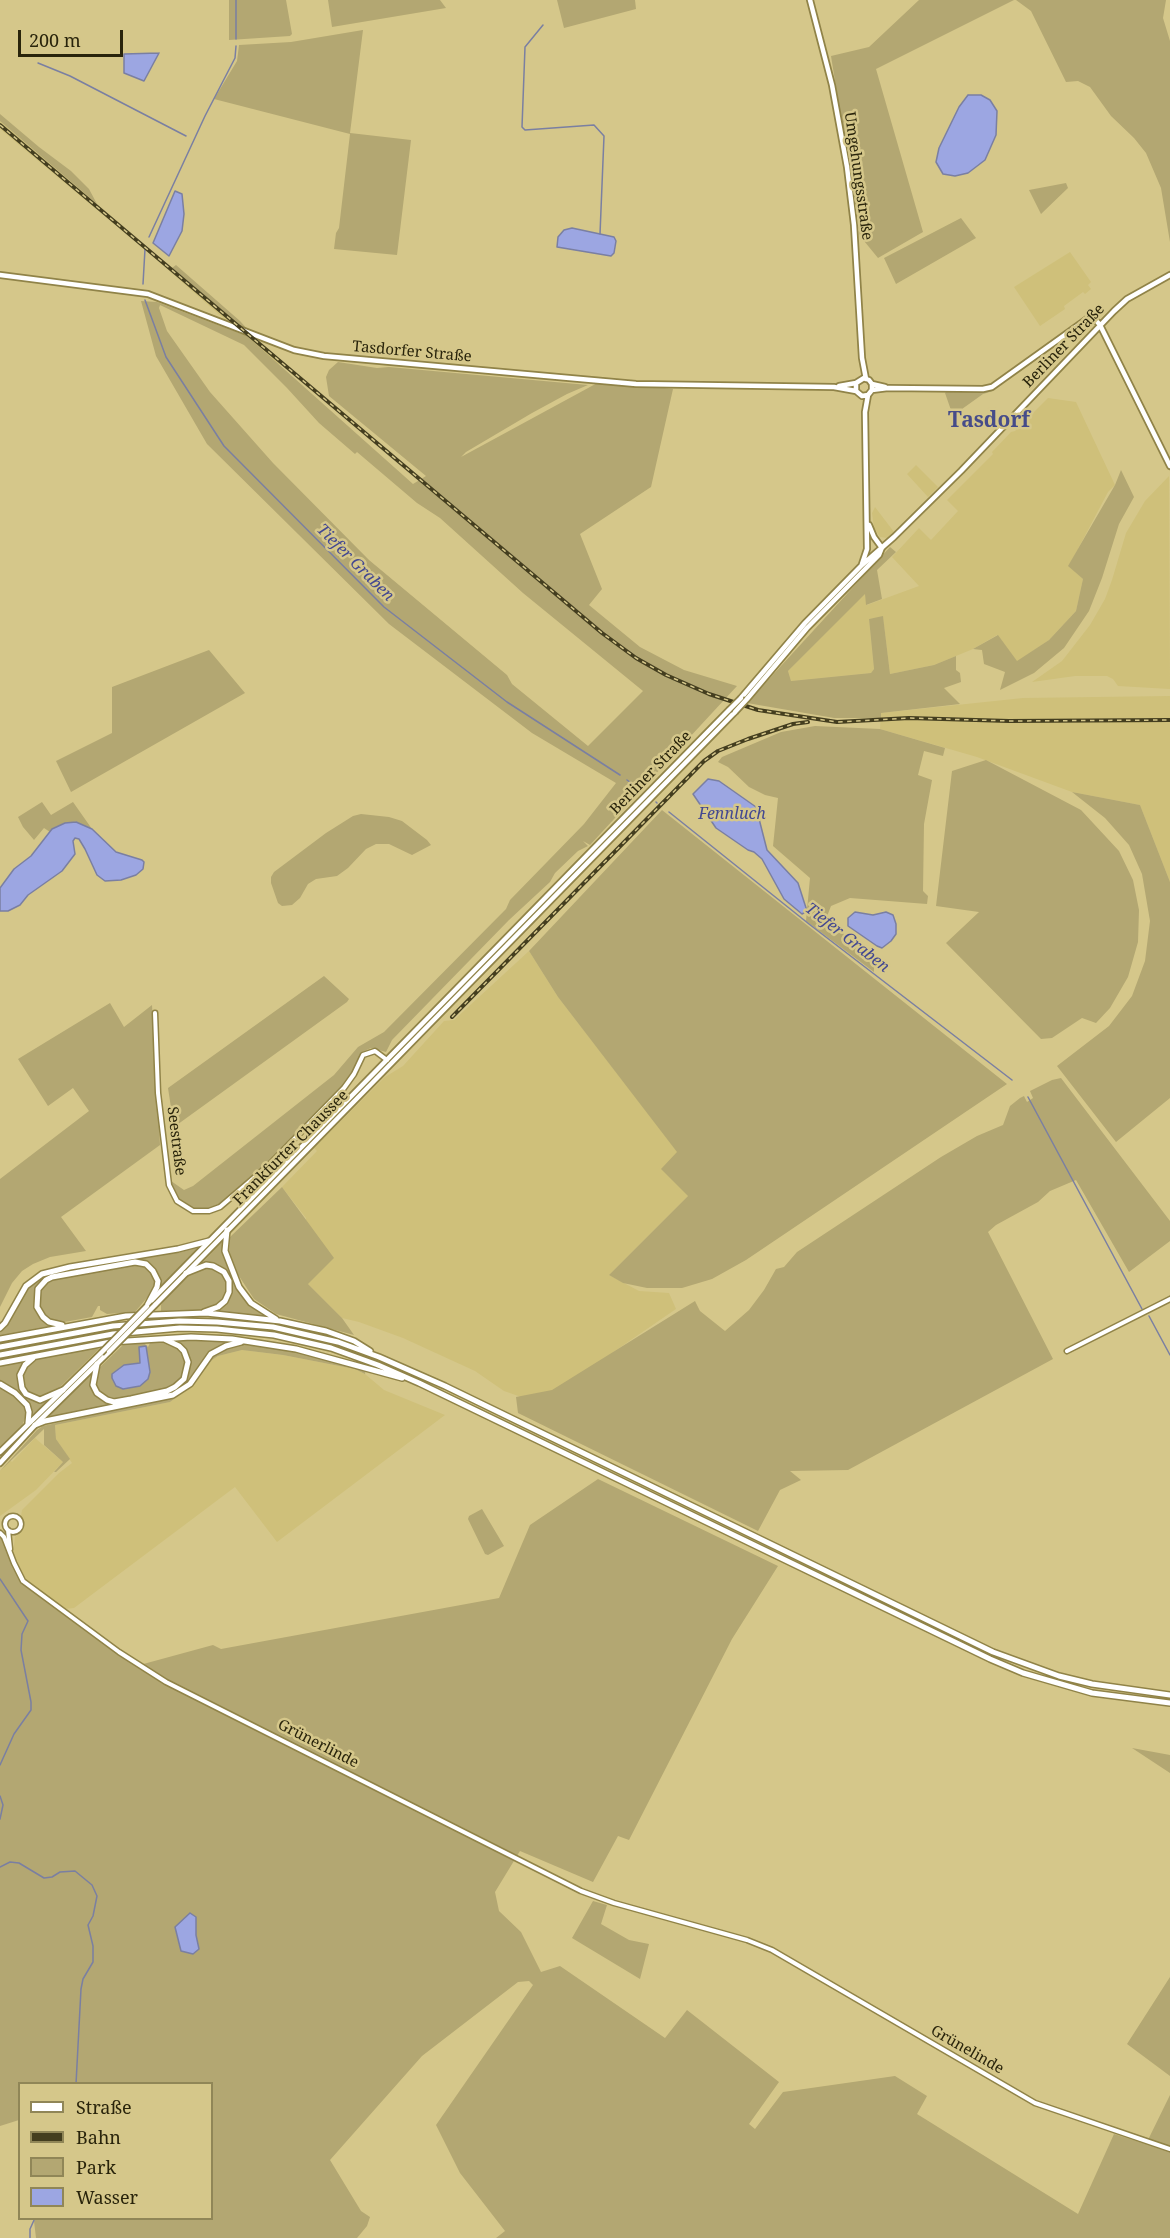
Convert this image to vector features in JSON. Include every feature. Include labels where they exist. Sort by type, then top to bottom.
[{"type":"highway","points":[[227,1230],[225,1251],[239,1287],[251,1303],[280,1321]]},
{"type":"highway","points":[[0,1328],[26,1287],[42,1274],[70,1267],[188,1248],[209,1242]]},
{"type":"highway","points":[[66,1326],[49,1322],[37,1307],[38,1289],[52,1276],[135,1262],[146,1264],[158,1281],[147,1306]]},
{"type":"highway","points":[[186,1273],[206,1265],[213,1266],[224,1272],[229,1281],[230,1292],[225,1301],[218,1307],[201,1313]]},
{"type":"highway","points":[[0,1339],[126,1316],[201,1313],[280,1321],[326,1331],[354,1341],[379,1357]]},
{"type":"highway","points":[[0,1347],[112,1326],[198,1321],[273,1327],[338,1342],[379,1357],[656,1487],[993,1652],[1059,1676],[1092,1684],[1170,1695]]},
{"type":"highway","points":[[0,1354],[113,1334],[156,1329],[217,1329],[274,1335],[331,1347],[418,1383],[1014,1669],[1092,1694],[1145,1702],[1170,1703]]},
{"type":"highway","points":[[97,1364],[93,1385],[97,1394],[107,1400],[114,1402],[131,1399],[175,1388],[184,1379],[188,1362],[184,1351],[179,1346],[160,1337]]},
{"type":"highway","points":[[0,1363],[111,1342],[160,1337],[191,1337],[297,1348],[418,1383]]},
{"type":"highway","points":[[35,1425],[173,1395],[189,1384],[211,1354],[225,1346],[245,1341]]},
{"type":"highway","points":[[37,1356],[22,1370],[20,1375],[22,1388],[30,1397],[40,1400],[47,1399],[63,1390]]},
{"type":"highway","points":[[0,1384],[15,1393],[27,1405],[28,1423]]},
{"type":"main road","name":"Umgehungsstraße","points":[[810,0],[832,85],[845,156],[854,225],[862,358],[861,380],[856,391]]},
{"type":"main road","name":"Berliner Straße","points":[[744,698],[805,623],[961,471],[1100,325],[1127,299],[1170,275]]},
{"type":"main road","name":"Tasdorfer Straße","points":[[0,276],[148,294],[288,348],[324,356],[636,384],[834,387],[856,391]]},
{"type":"main road","points":[[862,396],[871,389],[983,389],[992,387],[1093,317],[1100,325],[1170,466]]},
{"type":"main road","points":[[861,380],[871,389]]},
{"type":"main road","name":"Tasdorfer Straße","points":[[834,387],[861,380]]},
{"type":"main road","points":[[865,412],[871,389]]},
{"type":"main road","points":[[856,391],[862,396],[865,412],[868,520],[867,549],[862,565]]},
{"type":"main road","points":[[868,520],[872,534],[882,548]]},
{"type":"main road","name":"Berliner Straße","points":[[444,1008],[732,711],[807,628],[879,555],[882,548]]},
{"type":"main road","name":"Berliner Straße","points":[[433,1012],[732,711]]},
{"type":"main road","name":"Frankfurter Chaussee","points":[[97,1364],[404,1052],[444,1008]]},
{"type":"main road","name":"Frankfurter Chaussee","points":[[63,1390],[433,1012]]},
{"type":"main road","points":[[0,1463],[97,1364]]},
{"type":"main road","points":[[0,1452],[63,1390]]},
{"type":"street","name":"Seestraße","points":[[155,1013],[158,1093],[169,1185],[177,1201],[193,1211],[209,1211],[220,1207],[268,1165],[344,1088],[363,1055],[375,1051],[387,1059]]},
{"type":"street","points":[[1067,1351],[1170,1299]]},
{"type":"street","points":[[10,1552],[16,1531],[21,1525],[18,1517],[10,1516],[0,1526],[16,1531]]},
{"type":"street","points":[[5,1522],[10,1552]]},
{"type":"street","name":"Grünerlinde","points":[[0,1533],[4,1537],[23,1581],[119,1652],[166,1682],[598,1898],[718,1932]]},
{"type":"street","name":"Grünelinde","points":[[718,1932],[764,1946],[1035,2103],[1170,2149]]},
{"type":"shaded area","points":[[0,121],[283,362],[277,365],[143,248],[0,129]]},
{"type":"shaded area","points":[[1070,252],[1091,282],[1088,285],[1091,289],[1085,294],[1083,292],[1064,306],[1065,309],[1040,326],[1014,287]]},
{"type":"shaded area","points":[[1048,398],[1076,402],[1115,485],[1108,492],[1069,566],[1083,579],[1076,611],[1049,640],[1017,662],[997,635],[973,649],[934,665],[890,674],[883,617],[869,619],[874,669],[871,673],[791,681],[788,671],[865,593],[867,605],[919,586],[892,557],[919,528],[931,540],[958,511],[947,500],[993,454],[992,452],[1011,432],[1015,431]]},
{"type":"shaded area","points":[[916,465],[938,487],[928,497],[907,474]]},
{"type":"shaded area","points":[[1169,476],[1170,689],[1118,686],[1113,679],[1107,676],[1075,676],[1032,682],[1062,661],[1090,625],[1105,599],[1126,533],[1145,501]]},
{"type":"shaded area","points":[[875,507],[894,532],[887,538],[880,537],[874,528],[872,513]]},
{"type":"shaded area","points":[[1170,696],[1170,882],[1140,805],[1072,792],[977,757],[880,729],[881,713],[1023,698]]},
{"type":"shaded area","points":[[529,951],[558,997],[678,1152],[688,1196],[609,1275],[639,1291],[669,1293],[676,1309],[558,1390],[527,1399],[504,1391],[475,1371],[403,1338],[342,1318],[308,1284],[306,1218],[282,1187],[317,1151],[314,1148],[385,1077],[403,1066],[444,1021],[454,1020]]},
{"type":"shaded area","points":[[242,1350],[283,1355],[355,1369],[365,1374],[384,1390],[445,1415],[277,1542],[235,1487],[74,1608],[64,1609],[26,1581],[17,1568],[13,1553],[15,1537],[24,1528],[22,1510],[72,1463],[56,1439],[55,1425],[170,1402],[193,1385],[212,1360],[218,1356]]},
{"type":"shaded area","points":[[35,1438],[63,1462],[36,1490],[0,1516],[0,1471]]},
{"type":"green space","points":[[229,0],[286,0],[292,34],[290,36],[229,40]]},
{"type":"green space","points":[[328,0],[440,0],[446,8],[332,27]]},
{"type":"green space","points":[[557,0],[635,0],[636,9],[564,28]]},
{"type":"green space","points":[[919,0],[1014,0],[876,69],[923,232],[878,258],[860,236],[831,56],[869,47]]},
{"type":"green space","points":[[1016,0],[1166,0],[1163,18],[1170,41],[1170,242],[1161,188],[1146,153],[1111,116],[1090,87],[1078,81],[1066,82],[1031,11]]},
{"type":"green space","points":[[363,30],[350,133],[411,140],[397,255],[334,249],[339,228],[350,134],[214,99],[237,61],[239,45],[291,42]]},
{"type":"green space","points":[[0,114],[71,171],[89,189],[97,204],[0,121]]},
{"type":"green space","points":[[1066,183],[1068,188],[1041,214],[1029,190]]},
{"type":"green space","points":[[961,218],[976,238],[896,284],[884,258]]},
{"type":"green space","points":[[176,265],[240,321],[249,331],[172,268]]},
{"type":"green space","points":[[141,301],[157,302],[247,336],[413,484],[426,476],[329,396],[326,377],[329,370],[338,362],[377,368],[389,367],[588,385],[532,413],[461,457],[601,381],[673,389],[651,487],[580,534],[602,589],[589,605],[640,647],[684,670],[737,686],[590,845],[583,841],[588,846],[578,851],[555,873],[550,882],[509,920],[392,1040],[386,1052],[371,1048],[362,1052],[352,1074],[342,1088],[262,1168],[221,1204],[204,1210],[189,1207],[179,1199],[172,1188],[171,1181],[184,1190],[193,1186],[334,1075],[358,1047],[384,1032],[506,909],[510,900],[584,824],[616,783],[532,733],[389,624],[207,444],[156,356]],"holes":[[[160,305],[244,345],[319,423],[417,503],[440,518],[523,593],[643,691],[588,746],[512,684],[507,675],[369,560],[273,463],[210,392],[167,331]]]},
{"type":"green space","points":[[947,391],[993,391],[983,394],[955,414],[952,413],[945,393]]},
{"type":"green space","points":[[1121,470],[1134,497],[1119,524],[1089,611],[1064,648],[1034,673],[1000,690],[1005,672],[984,664],[982,650],[973,649],[998,635],[1017,661],[1049,640],[1076,611],[1083,579],[1068,566],[1115,485]]},
{"type":"green space","points":[[890,547],[896,552],[877,570],[882,599],[866,605],[865,594],[788,671],[791,681],[871,673],[874,669],[869,619],[883,616],[890,674],[934,665],[956,656],[956,670],[960,673],[961,682],[944,688],[960,704],[881,713],[881,718],[834,718],[747,703]]},
{"type":"green space","points":[[209,650],[245,693],[71,792],[56,761],[112,733],[112,687]]},
{"type":"green space","points":[[815,726],[880,729],[945,748],[943,756],[924,751],[918,775],[932,780],[924,824],[923,891],[928,896],[927,904],[850,898],[831,906],[826,919],[874,959],[874,972],[806,921],[810,878],[773,846],[778,798],[765,795],[749,787],[728,767],[718,762],[722,757],[781,732]]},
{"type":"green space","points":[[986,760],[1081,810],[1119,851],[1133,880],[1139,910],[1138,942],[1128,977],[1110,1008],[1096,1023],[1082,1018],[1052,1038],[1041,1039],[946,943],[979,912],[936,906],[952,771]]},
{"type":"green space","points":[[1072,792],[1140,805],[1170,882],[1170,1098],[1116,1142],[1057,1066],[1109,1026],[1132,996],[1145,961],[1150,921],[1142,874],[1129,845],[1105,818]]},
{"type":"green space","points":[[42,802],[51,815],[73,802],[92,829],[76,822],[52,829],[50,832],[44,828],[34,840],[18,817]]},
{"type":"green space","points":[[662,810],[1007,1084],[746,1260],[712,1279],[682,1288],[647,1288],[623,1283],[609,1275],[688,1196],[661,1169],[677,1152],[558,997],[529,951]]},
{"type":"green space","points":[[361,814],[402,821],[431,845],[412,855],[389,844],[376,844],[366,849],[337,876],[316,879],[308,884],[300,898],[292,905],[282,906],[278,903],[271,883],[274,872],[326,833],[353,816]]},
{"type":"green space","points":[[324,976],[349,999],[347,1002],[174,1127],[168,1088]]},
{"type":"green space","points":[[110,1003],[124,1027],[152,1005],[160,1145],[61,1217],[86,1251],[50,1257],[22,1271],[12,1283],[0,1307],[0,1179],[89,1111],[73,1088],[48,1106],[18,1059]]},
{"type":"green space","points":[[1061,1078],[1170,1221],[1170,1241],[1129,1272],[1076,1180],[1050,1191],[1038,1202],[996,1225],[988,1232],[1053,1359],[848,1470],[790,1471],[801,1480],[780,1490],[758,1531],[518,1413],[516,1397],[552,1390],[695,1301],[700,1311],[725,1331],[749,1310],[776,1269],[784,1267],[797,1252],[941,1157],[977,1136],[1003,1125],[1010,1106],[1024,1096],[1027,1102],[1033,1098],[1030,1091]]},
{"type":"green space","points":[[282,1187],[334,1258],[308,1284],[342,1318],[354,1335],[276,1314],[254,1299],[237,1273],[229,1254],[230,1237]]},
{"type":"green space","points":[[223,1241],[224,1256],[238,1288],[271,1318],[212,1312],[227,1302],[232,1284],[221,1267],[202,1263]]},
{"type":"green space","points":[[203,1245],[158,1292],[160,1281],[156,1270],[147,1263],[134,1259],[181,1252]]},
{"type":"green space","points":[[135,1264],[145,1266],[154,1276],[155,1281],[152,1292],[135,1312],[107,1314],[98,1306],[92,1317],[59,1323],[44,1316],[39,1306],[40,1290],[53,1278]]},
{"type":"green space","points":[[210,1267],[222,1273],[227,1280],[228,1292],[221,1304],[203,1310],[161,1311],[164,1300],[196,1269]]},
{"type":"green space","points":[[53,1272],[53,1275],[36,1289],[34,1302],[40,1317],[57,1326],[0,1337],[0,1332],[25,1290],[42,1276]]},
{"type":"green space","points":[[168,1339],[231,1340],[212,1350],[185,1384],[169,1394],[182,1385],[190,1365],[185,1349]]},
{"type":"green space","points":[[160,1340],[174,1344],[185,1356],[186,1372],[179,1383],[160,1392],[114,1400],[105,1398],[96,1389],[97,1370],[125,1343],[143,1342],[148,1347],[151,1341]]},
{"type":"green space","points":[[238,1344],[298,1352],[366,1369],[365,1374],[355,1369],[283,1355],[242,1350],[218,1356],[212,1360],[193,1385],[170,1402],[55,1425],[56,1439],[70,1459],[56,1472],[54,1472],[63,1462],[44,1445],[44,1429],[0,1471],[43,1426],[175,1397],[190,1386],[211,1357],[220,1350]]},
{"type":"green space","points":[[92,1348],[99,1349],[50,1395],[36,1397],[26,1391],[22,1374],[25,1367],[32,1361]]},
{"type":"green space","points":[[29,1359],[22,1365],[18,1374],[20,1387],[39,1401],[48,1400],[32,1416],[29,1404],[20,1394],[0,1382],[0,1365]]},
{"type":"green space","points":[[94,1370],[91,1384],[95,1394],[103,1402],[117,1404],[45,1419]]},
{"type":"green space","points":[[0,1386],[23,1403],[27,1414],[21,1428],[0,1450]]},
{"type":"green space","points":[[598,1479],[778,1566],[732,1639],[629,1840],[618,1836],[593,1882],[520,1851],[495,1892],[499,1911],[521,1932],[541,1972],[560,1966],[665,2038],[687,2010],[779,2082],[749,2124],[755,2129],[783,2092],[895,2076],[927,2096],[917,2114],[1078,2214],[1114,2134],[1146,2144],[1170,2095],[1170,2238],[496,2238],[505,2231],[460,2173],[436,2125],[533,1985],[529,1981],[518,1982],[422,2056],[330,2160],[361,2211],[370,2217],[367,2226],[357,2238],[36,2238],[35,2220],[213,2220],[213,2082],[18,2082],[18,2120],[0,2126],[0,1536],[4,1539],[8,1555],[21,1582],[136,1666],[213,1645],[221,1649],[499,1598],[530,1525]],"holes":[[[196,1917],[198,1944],[175,1927]]]},
{"type":"green space","points":[[482,1509],[504,1546],[488,1555],[485,1554],[468,1519],[469,1516]]},
{"type":"green space","points":[[1132,1748],[1170,1755],[1170,1773]]},
{"type":"green space","points":[[593,1901],[607,1905],[601,1924],[629,1940],[649,1944],[640,1979],[572,1938]]},
{"type":"green space","points":[[1170,1977],[1170,2076],[1127,2044]]},
{"type":"water","points":[[159,53],[144,81],[124,73],[124,54]]},
{"type":"water","points":[[968,95],[981,95],[990,100],[997,111],[996,135],[985,160],[968,173],[955,176],[943,174],[936,162],[939,148],[959,107]]},
{"type":"water","points":[[175,191],[182,194],[184,214],[182,231],[169,256],[153,243]]},
{"type":"water","points":[[572,228],[614,237],[616,241],[614,253],[611,256],[557,247],[558,237],[564,230]]},
{"type":"water","name":"Fennluch","points":[[708,779],[719,781],[756,807],[767,850],[798,883],[807,911],[802,914],[784,899],[762,859],[716,828],[693,794]]},
{"type":"water","points":[[76,822],[92,829],[116,852],[142,860],[143,869],[136,875],[121,880],[105,881],[97,875],[85,849],[79,839],[75,838],[73,841],[75,854],[62,871],[28,895],[20,905],[8,911],[0,911],[0,888],[14,869],[31,856],[52,829],[65,823]]},
{"type":"water","points":[[855,912],[873,915],[886,912],[893,915],[896,934],[882,948],[877,946],[848,926],[848,918]]},
{"type":"water","points":[[146,1346],[150,1372],[148,1379],[140,1386],[123,1389],[116,1386],[112,1374],[124,1365],[140,1363],[139,1347]]},
{"type":"water","points":[[190,1913],[196,1917],[199,1949],[193,1954],[181,1951],[175,1927]]},
{"type":"waterway","name":"Tiefer Graben","points":[[236,0],[236,39]]},
{"type":"waterway","points":[[543,25],[525,47],[522,127],[525,130],[594,125],[604,136],[600,234]]},
{"type":"waterway","name":"Tiefer Graben","points":[[149,237],[205,116],[235,58],[236,46]]},
{"type":"waterway","points":[[38,63],[70,76],[186,136]]},
{"type":"waterway","name":"Tiefer Graben","points":[[143,284],[145,249]]},
{"type":"waterway","name":"Tiefer Graben","points":[[145,300],[166,357],[224,446],[384,607],[507,702],[620,775]]},
{"type":"waterway","name":"Tiefer Graben","points":[[627,780],[637,787]]},
{"type":"waterway","name":"Tiefer Graben","points":[[669,812],[809,924],[1012,1080]]},
{"type":"waterway","name":"Tiefer Graben","points":[[1028,1097],[1142,1309]]},
{"type":"waterway","name":"Tiefer Graben","points":[[1149,1316],[1170,1355]]},
{"type":"waterway","points":[[0,1579],[28,1621],[22,1634],[21,1650],[31,1702],[31,1710],[14,1734],[0,1765]]},
{"type":"waterway","points":[[0,1796],[3,1805],[0,1819]]},
{"type":"waterway","points":[[0,1867],[10,1862],[19,1863],[44,1878],[52,1877],[60,1872],[75,1871],[92,1885],[97,1896],[93,1916],[88,1925],[93,1946],[93,1962],[83,1979],[81,1989],[76,2082]]},
{"type":"waterway","points":[[30,2238],[30,2229],[34,2220]]},
{"type":"railway","points":[[0,125],[602,633],[636,658],[666,675],[709,694],[758,710],[837,722],[909,718],[1009,721],[1170,720]]},
{"type":"railway","points":[[452,1017],[704,761],[718,751],[748,739],[793,724],[808,722]]},
{"type":"district","name":"Tasdorf","points":[[989,421]]}]
